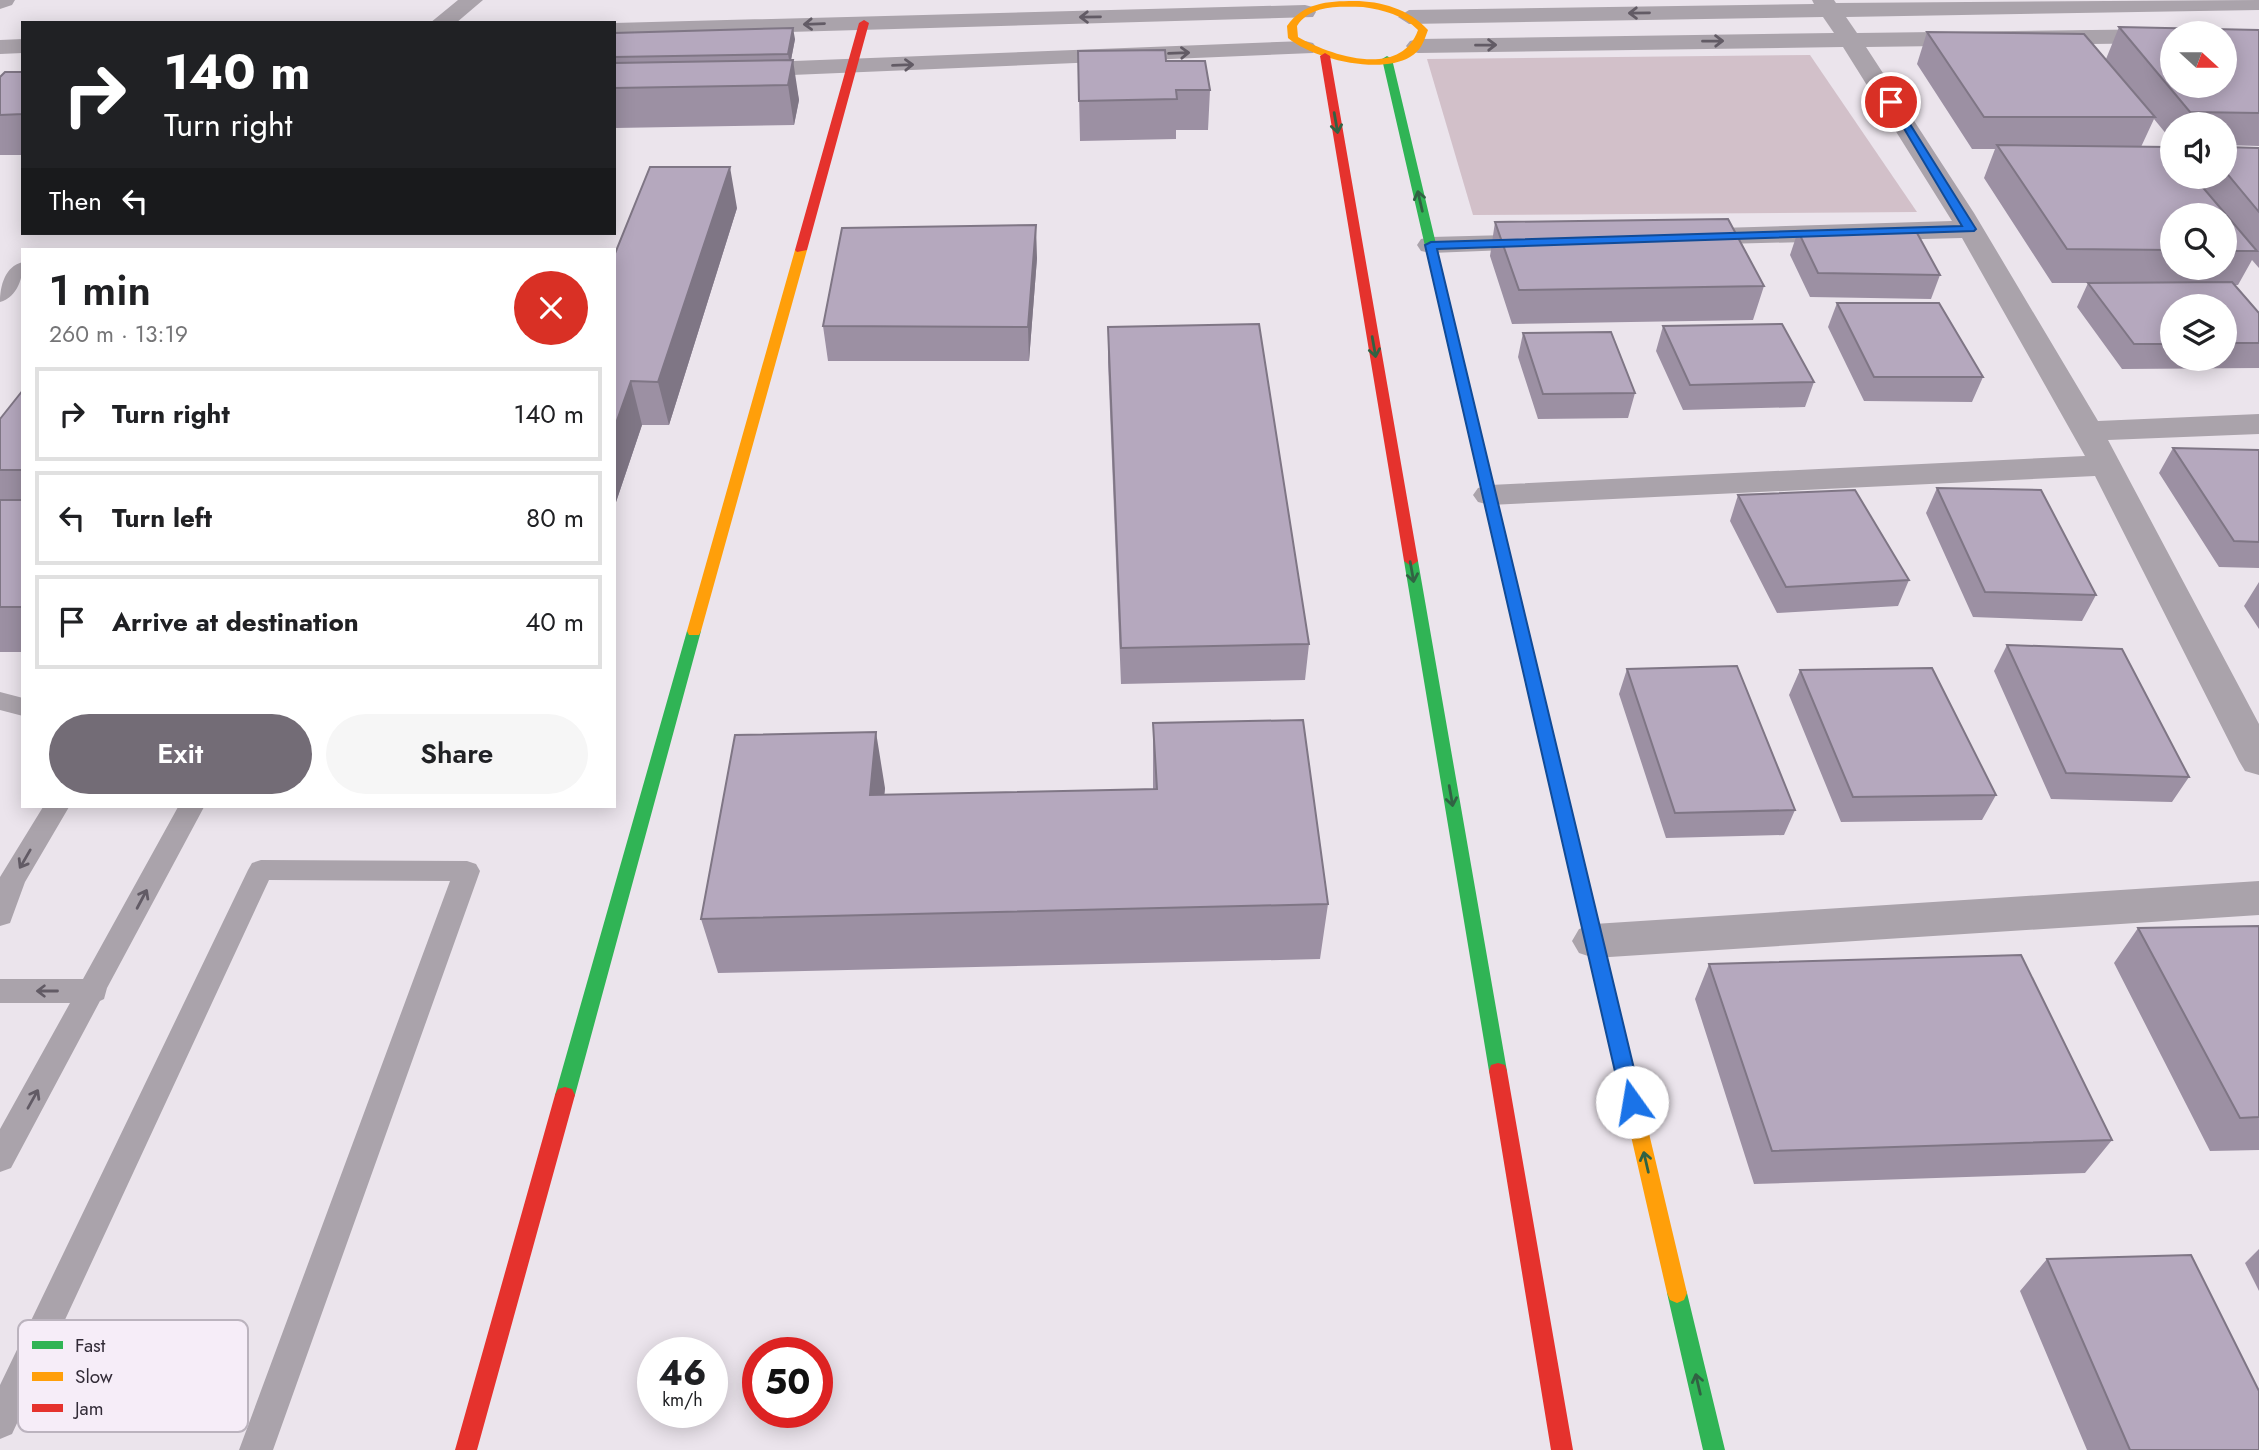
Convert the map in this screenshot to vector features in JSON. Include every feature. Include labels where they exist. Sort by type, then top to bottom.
[{"type":"main road","points":[[1383,4],[1409,17],[1423,30],[1423,40],[1418,46],[1387,59],[1360,61],[1315,52],[1293,38],[1291,28],[1294,19],[1315,6],[1383,4]]},
{"type":"main road","points":[[466,1450],[864,23]]},
{"type":"main road","points":[[1315,52],[1562,1450]]},
{"type":"main road","points":[[1387,59],[1714,1450]]},
{"type":"street","points":[[444,21],[472,0]]},
{"type":"street","points":[[1409,17],[1826,5],[2257,3]]},
{"type":"street","points":[[1826,5],[1851,39],[1970,229],[2088,431],[2259,761]]},
{"type":"street","points":[[616,30],[1315,6]]},
{"type":"street","points":[[1418,46],[2160,36]]},
{"type":"street","points":[[0,47],[21,46]]},
{"type":"street","points":[[720,70],[1315,52]]},
{"type":"street","points":[[1652,239],[1970,229]]},
{"type":"street","points":[[1431,245],[1569,241]]},
{"type":"street","points":[[2088,431],[2259,424]]},
{"type":"street","points":[[1490,495],[2105,465]]},
{"type":"street","points":[[1594,942],[2259,898]]},
{"type":"lane","points":[[0,296],[21,270]]},
{"type":"lane","points":[[0,701],[21,706]]},
{"type":"lane","points":[[0,915],[12,880],[55,808]]},
{"type":"lane","points":[[0,1158],[94,990],[190,808]]},
{"type":"lane","points":[[48,1320],[261,870],[467,871],[256,1450]]},
{"type":"lane","points":[[0,991],[94,990]]},
{"type":"lane","points":[[0,1422],[18,1384]]},
{"type":"shaded area","points":[[1810,55],[1917,212],[1473,215],[1427,59]]},
{"type":"building","points":[[2119,27],[2160,28],[2160,76]]},
{"type":"building","points":[[793,28],[788,54],[616,57],[616,33]]},
{"type":"building","points":[[2237,30],[2259,30],[2259,113],[2190,112],[2178,98],[2237,98]]},
{"type":"building","points":[[1927,32],[2084,34],[2155,117],[1984,117]]},
{"type":"building","points":[[1165,50],[1166,61],[1205,61],[1210,90],[1176,90],[1177,99],[1079,101],[1078,51]]},
{"type":"building","points":[[793,60],[788,85],[616,88],[616,63]]},
{"type":"building","points":[[5,72],[21,72],[21,114],[0,115],[0,77]]},
{"type":"building","points":[[1997,145],[2160,147],[2160,189],[2204,189],[2216,203],[2160,203],[2160,250],[2067,249]]},
{"type":"building","points":[[2237,147],[2259,148],[2259,212],[2237,186]]},
{"type":"building","points":[[650,167],[730,167],[658,382],[631,381],[616,423],[616,251]]},
{"type":"building","points":[[1728,219],[1764,286],[1519,290],[1495,222]]},
{"type":"building","points":[[1036,225],[1028,327],[823,326],[842,228]]},
{"type":"building","points":[[2237,228],[2257,251],[2237,251]]},
{"type":"building","points":[[1798,231],[1917,233],[1940,275],[1818,273]]},
{"type":"building","points":[[2232,282],[2259,313],[2259,343],[2237,343],[2237,294],[2160,294],[2160,344],[2134,344],[2088,283]]},
{"type":"building","points":[[1837,303],[1939,303],[1983,377],[1874,377]]},
{"type":"building","points":[[1259,324],[1309,644],[1121,648],[1108,327]]},
{"type":"building","points":[[1782,324],[1814,382],[1690,385],[1663,326]]},
{"type":"building","points":[[1611,332],[1635,393],[1543,394],[1523,333]]},
{"type":"building","points":[[21,393],[21,470],[0,470],[0,419]]},
{"type":"building","points":[[2173,448],[2259,450],[2259,542],[2234,541]]},
{"type":"building","points":[[1937,488],[2041,490],[2096,595],[1985,592]]},
{"type":"building","points":[[1855,490],[1909,580],[1786,587],[1738,495]]},
{"type":"building","points":[[0,500],[21,500],[21,607],[0,607]]},
{"type":"building","points":[[2007,645],[2122,649],[2189,777],[2066,773]]},
{"type":"building","points":[[1737,666],[1795,810],[1675,813],[1627,669]]},
{"type":"building","points":[[1932,668],[1996,795],[1853,797],[1800,670]]},
{"type":"building","points":[[1303,720],[1328,904],[701,919],[735,735],[876,732],[870,795],[1157,789],[1153,723]]},
{"type":"building","points":[[2259,926],[2259,1117],[2240,1118],[2138,928]]},
{"type":"building","points":[[2021,955],[2112,1140],[1772,1151],[1709,964]]},
{"type":"building","points":[[2191,1255],[2259,1391],[2259,1450],[2130,1450],[2047,1259]]},
{"type":"traffic: fast","points":[[1387,59],[1500,542]]},
{"type":"traffic: fast","points":[[1411,561],[1498,1071]]},
{"type":"traffic: fast","points":[[565,1095],[694,631]]},
{"type":"traffic: fast","points":[[1677,1293],[1714,1450]]},
{"type":"traffic: slow","points":[[1363,4],[1396,11],[1417,24],[1423,30],[1417,46],[1406,55],[1375,62],[1338,57],[1293,38],[1292,26],[1305,12],[1323,6],[1363,4]]},
{"type":"traffic: slow","points":[[694,631],[801,250]]},
{"type":"traffic: slow","points":[[1569,831],[1677,1293]]},
{"type":"traffic: jam","points":[[801,250],[864,23]]},
{"type":"traffic: jam","points":[[1325,56],[1411,561]]},
{"type":"traffic: jam","points":[[1500,542],[1569,831]]},
{"type":"traffic: jam","points":[[1498,1071],[1562,1450]]},
{"type":"traffic: jam","points":[[466,1450],[565,1095]]},
{"type":"route","points":[[1632,1102],[1431,245],[1970,229],[1891,102]]}]
